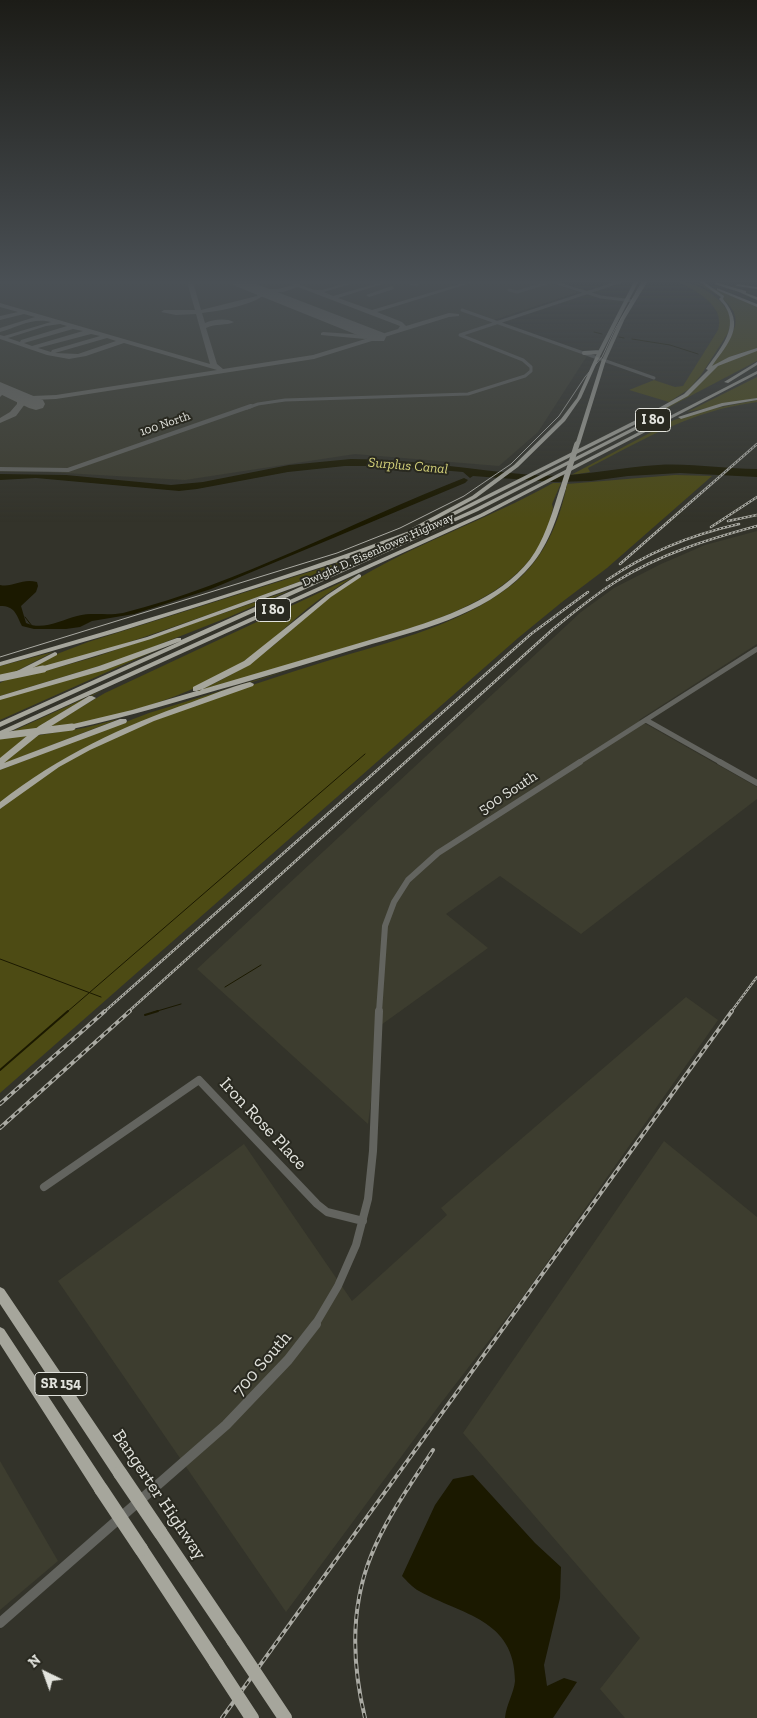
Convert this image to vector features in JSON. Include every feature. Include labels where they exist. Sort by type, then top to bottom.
[{"type":"highway","points":[[342,558],[438,517],[474,497],[499,480],[563,420],[579,398],[595,362]]},
{"type":"highway","points":[[0,806],[26,785],[55,766],[116,735],[234,690],[420,630],[441,622],[498,591],[529,564],[546,539],[603,362]]},
{"type":"highway","points":[[700,382],[712,362]]},
{"type":"highway","points":[[548,474],[558,466],[686,395],[716,366],[723,362]]},
{"type":"highway","name":"Dwight D. Eisenhower Highway","points":[[0,725],[284,598],[548,474],[757,364]]},
{"type":"highway","name":"Dwight D. Eisenhower Highway","points":[[0,735],[482,516],[757,372]]},
{"type":"highway","points":[[699,402],[757,376]]},
{"type":"highway","points":[[622,443],[693,413],[722,405],[757,399]]},
{"type":"highway","points":[[0,664],[116,631],[342,558],[413,532],[647,416]]},
{"type":"highway","points":[[162,704],[206,685],[247,663],[354,579],[422,543]]},
{"type":"highway","points":[[0,680],[94,656],[192,623],[392,548]]},
{"type":"highway","points":[[0,698],[102,668],[284,598]]},
{"type":"highway","points":[[0,762],[34,734],[82,703],[259,619],[277,608]]},
{"type":"highway","points":[[0,735],[72,728],[259,676],[425,626],[451,616]]},
{"type":"highway","points":[[0,680],[55,654],[116,631]]},
{"type":"highway","points":[[0,767],[128,719],[259,676]]},
{"type":"highway","name":"Bangerter Highway","points":[[0,1294],[286,1718]]},
{"type":"highway","name":"SR 154","points":[[0,1333],[252,1718]]},
{"type":"street","name":"100 North","points":[[0,468],[68,470],[258,404],[285,400],[468,394],[525,376],[531,371],[531,367],[525,362]]},
{"type":"street","points":[[610,362],[654,378]]},
{"type":"street","name":"500 South","points":[[378,1030],[385,926],[395,897],[411,875],[438,853],[757,649]]},
{"type":"street","points":[[646,720],[757,783]]},
{"type":"street","name":"700 South","points":[[0,1623],[224,1428],[263,1390],[297,1352],[318,1321],[346,1269],[363,1221],[372,1171],[378,1030]]},
{"type":"street","name":"Iron Rose Place","points":[[44,1187],[200,1080],[317,1204],[327,1212],[363,1221]]},
{"type":"shaded area","points":[[0,362],[583,362],[538,432],[499,466],[355,454],[185,480],[47,472],[0,472]]},
{"type":"shaded area","points":[[698,362],[709,362],[689,389],[669,402],[629,390],[654,380],[675,387],[683,386]]},
{"type":"shaded area","points":[[727,362],[755,362],[635,425],[692,392],[717,366]]},
{"type":"shaded area","points":[[757,377],[757,398],[687,412]]},
{"type":"shaded area","points":[[757,400],[757,402],[711,412],[670,427],[588,468],[590,472],[571,475],[674,420],[711,409]]},
{"type":"shaded area","points":[[675,475],[712,476],[607,568],[518,638],[0,1093],[0,809],[61,764],[121,734],[215,698],[416,634],[467,613],[491,600],[524,574],[542,551],[560,512],[567,484]]},
{"type":"shaded area","points":[[553,483],[561,483],[552,504],[553,508],[545,536],[540,545],[517,573],[488,595],[472,604],[421,625],[191,694],[229,676],[256,659],[327,600],[373,570]]},
{"type":"shaded area","points":[[757,531],[757,644],[639,720],[757,787],[757,799],[581,934],[500,876],[446,914],[488,948],[381,1025],[368,1124],[197,969],[581,612],[614,588],[661,564],[705,545]]},
{"type":"shaded area","points":[[341,562],[345,564],[266,594],[27,676],[95,657],[291,590],[229,617],[122,659],[0,696],[0,683],[57,654],[88,642]]},
{"type":"shaded area","points":[[355,576],[331,591],[301,614],[258,652],[202,685],[177,696],[124,713],[43,730],[105,693]]},
{"type":"shaded area","points":[[172,643],[0,720],[0,699]]},
{"type":"shaded area","points":[[53,652],[7,676],[0,677],[0,666]]},
{"type":"shaded area","points":[[295,668],[249,683],[80,750],[43,772],[0,804],[0,770],[149,713]]},
{"type":"shaded area","points":[[103,690],[66,710],[0,759],[0,737]]},
{"type":"shaded area","points":[[119,719],[0,765],[34,736],[84,728]]},
{"type":"shaded area","points":[[686,997],[718,1020],[524,1295],[438,1407],[286,1612],[58,1281],[244,1144],[352,1301],[447,1215],[441,1208]]},
{"type":"shaded area","points":[[664,1141],[757,1217],[757,1718],[625,1718],[600,1689],[640,1638],[463,1433]]},
{"type":"shaded area","points":[[0,1461],[58,1561],[0,1610]]},
{"type":"water","name":"Surplus Canal","points":[[351,459],[374,459],[549,476],[642,466],[683,465],[757,469],[757,477],[680,473],[628,476],[591,481],[554,482],[473,476],[470,478],[463,472],[392,466],[345,466],[288,472],[179,491],[36,478],[0,480],[0,474],[66,475],[171,485],[203,482],[289,465]]},
{"type":"water","points":[[464,478],[468,480],[465,483],[211,589],[134,614],[92,621],[80,627],[34,629],[22,626],[12,609],[0,606],[0,585],[5,586],[31,581],[37,582],[38,586],[36,592],[21,606],[26,623],[39,626],[83,615],[123,613],[167,600],[253,569]]},
{"type":"water","points":[[473,1475],[535,1543],[561,1567],[560,1598],[544,1665],[547,1686],[564,1678],[577,1682],[553,1718],[505,1718],[515,1681],[513,1660],[506,1644],[496,1632],[483,1622],[419,1591],[402,1576],[435,1505],[453,1479]]},
{"type":"waterway","points":[[25,617],[32,626]]},
{"type":"waterway","points":[[89,993],[365,754]]},
{"type":"waterway","points":[[0,959],[89,993]]},
{"type":"waterway","points":[[225,987],[261,965]]},
{"type":"waterway","points":[[67,1012],[89,993]]},
{"type":"waterway","points":[[89,993],[101,997]]},
{"type":"waterway","points":[[154,1012],[181,1004]]},
{"type":"waterway","points":[[0,1070],[68,1011]]},
{"type":"waterway","points":[[145,1015],[158,1011]]},
{"type":"taxiway","points":[[197,362],[217,368]]},
{"type":"taxiway","points":[[213,362],[220,369]]},
{"type":"taxiway","points":[[0,421],[13,414],[21,404],[20,398],[14,393],[32,398],[56,397],[281,362]]},
{"type":"taxiway","points":[[0,387],[2,391],[0,395]]},
{"type":"runway","points":[[0,387],[36,404]]},
{"type":"tram line","points":[[0,657],[337,553],[400,528],[464,496],[511,464],[559,416],[585,377],[598,362]]},
{"type":"railway","points":[[620,564],[757,444]]},
{"type":"railway","points":[[711,527],[757,497]]},
{"type":"railway","points":[[728,521],[757,515]]},
{"type":"railway","points":[[607,580],[638,561],[670,546],[703,533],[739,524]]},
{"type":"railway","points":[[128,1012],[552,630],[584,604],[633,571],[650,563],[703,542],[757,526]]},
{"type":"railway","points":[[104,1012],[531,634],[588,592]]},
{"type":"railway","points":[[731,1012],[757,977]]},
{"type":"railway","points":[[0,1104],[105,1011]]},
{"type":"railway","points":[[0,1128],[130,1011]]},
{"type":"railway","points":[[222,1718],[732,1011]]},
{"type":"railway","points":[[365,1718],[358,1677],[355,1636],[356,1616],[364,1576],[384,1528],[433,1450]]}]
